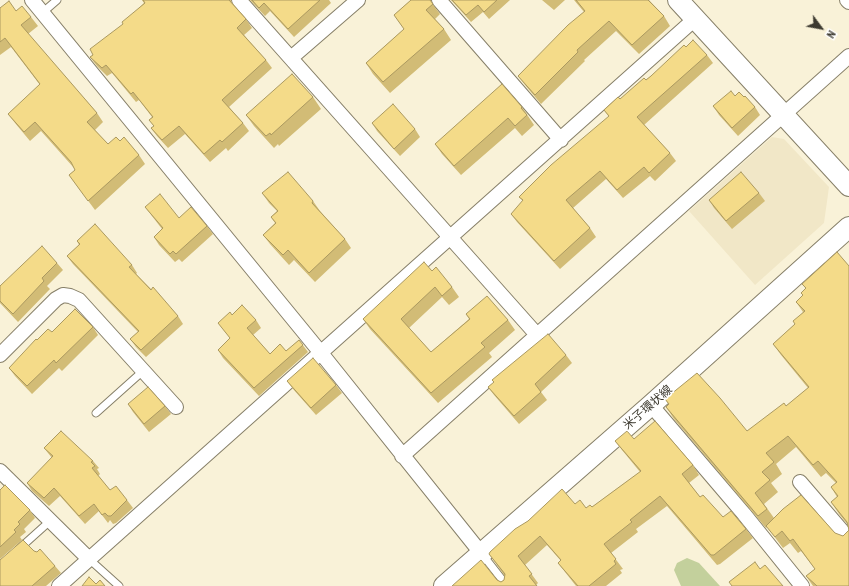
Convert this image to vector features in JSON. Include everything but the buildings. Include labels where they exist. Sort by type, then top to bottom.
[{"type":"main road","points":[[678,0],[849,186]]},
{"type":"main road","name":"米子環状線","points":[[444,586],[651,405],[849,227]]},
{"type":"street","points":[[32,0],[321,353],[481,553]]},
{"type":"street","points":[[239,0],[538,336]]},
{"type":"street","points":[[291,58],[358,0]]},
{"type":"street","points":[[439,0],[561,140]]},
{"type":"street","points":[[59,586],[561,140],[696,18]]},
{"type":"street","points":[[402,456],[538,336],[849,56]]},
{"type":"street","points":[[0,354],[56,299],[63,295],[79,300],[176,407]]},
{"type":"street","points":[[651,405],[744,514],[802,586]]},
{"type":"street","points":[[0,471],[89,559]]},
{"type":"street","points":[[800,482],[849,539]]},
{"type":"lane","points":[[42,12],[57,0]]},
{"type":"lane","points":[[96,412],[143,371]]},
{"type":"lane","points":[[17,551],[50,521]]},
{"type":"lane","points":[[481,553],[507,586]]},
{"type":"lane","points":[[89,559],[119,586]]},
{"type":"shaded area","points":[[772,137],[784,139],[829,187],[824,223],[755,285],[689,211]]},
{"type":"green space","points":[[687,558],[699,563],[720,586],[681,586],[674,570],[677,563]]}]
